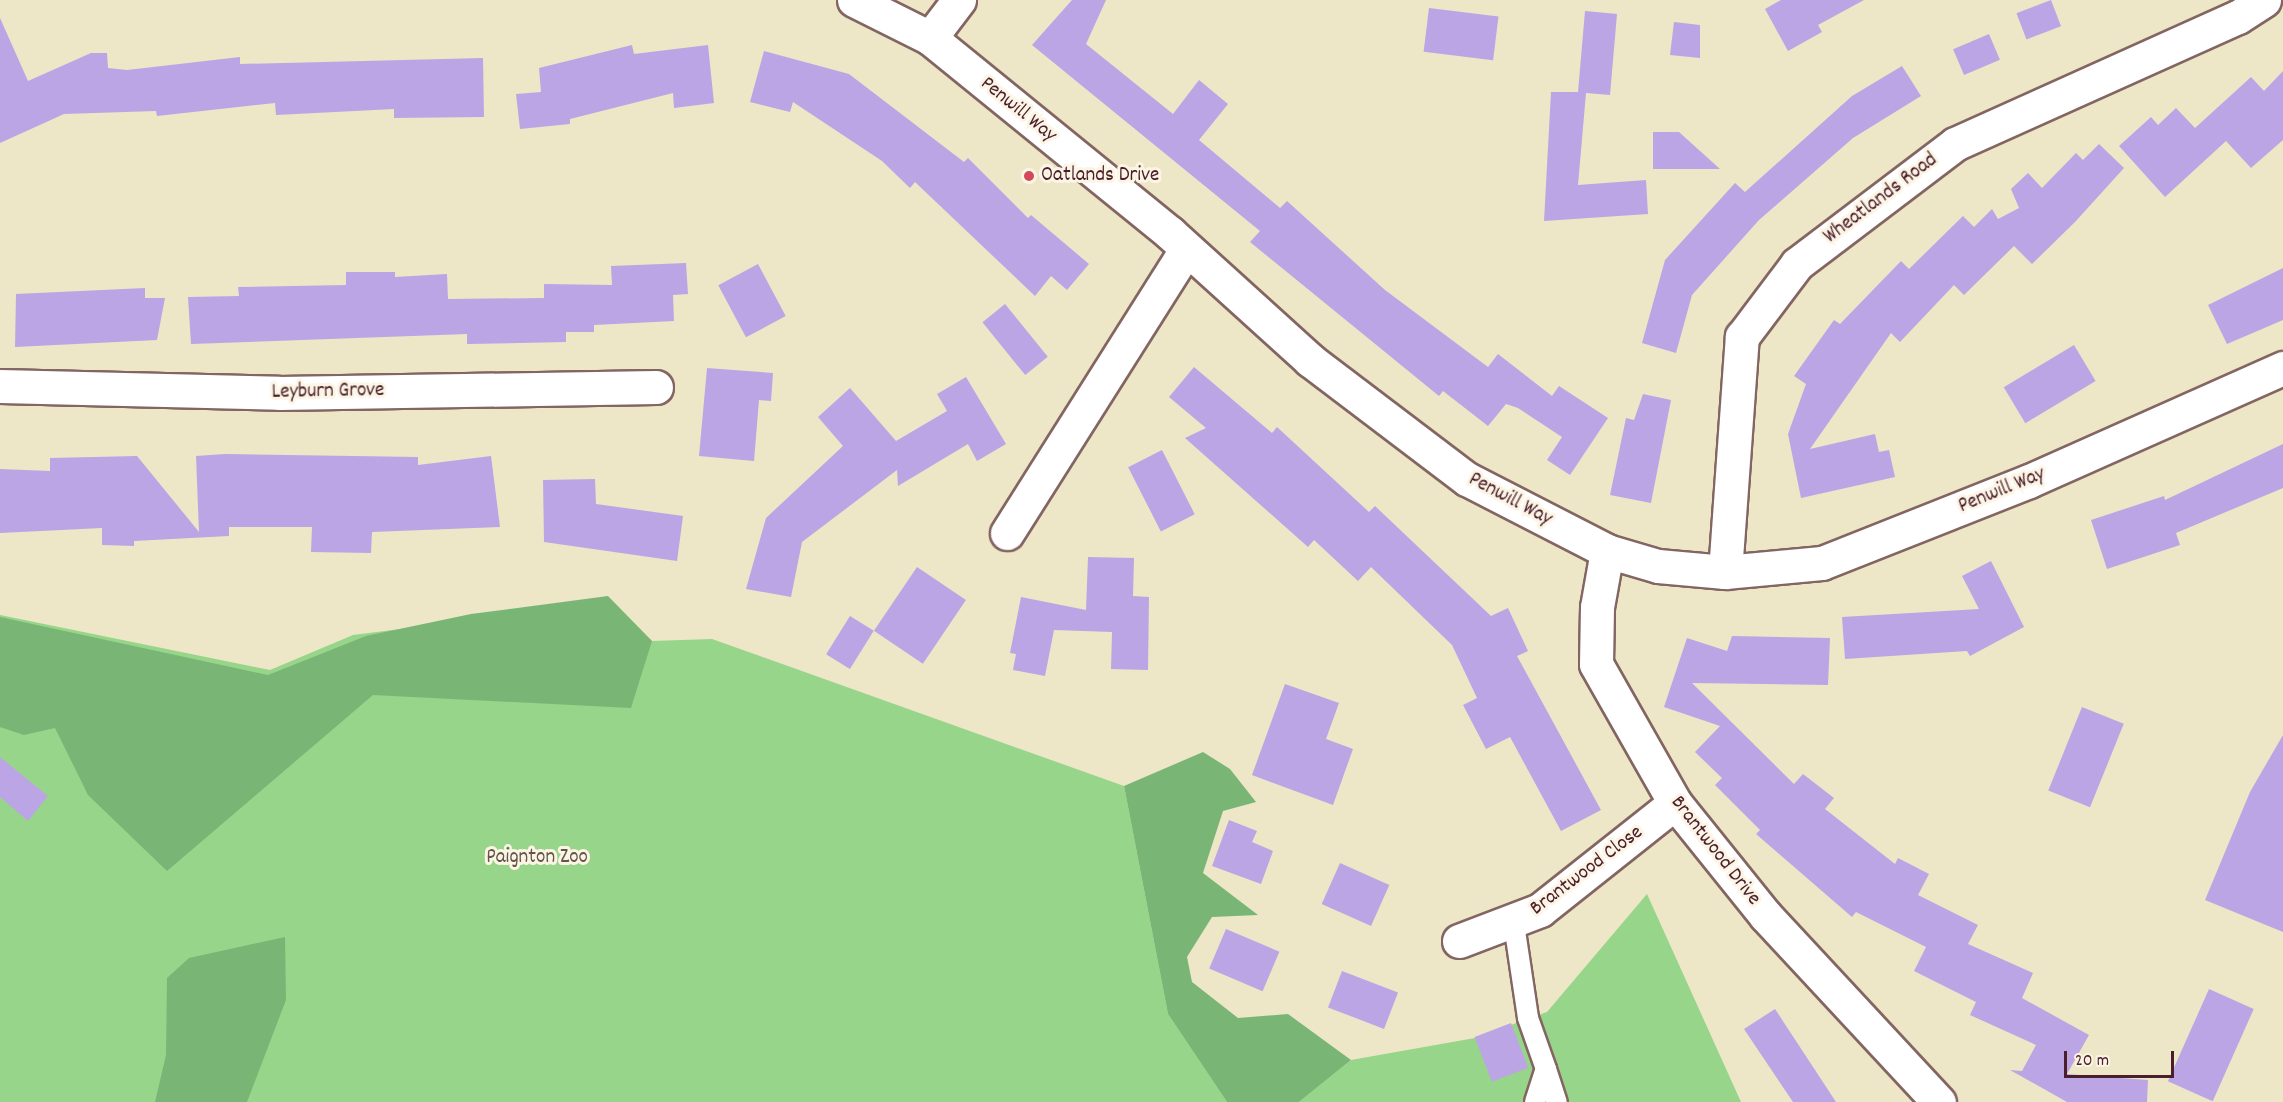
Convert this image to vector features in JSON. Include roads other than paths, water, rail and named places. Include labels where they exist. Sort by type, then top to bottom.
[{"type":"street","name":"Penwill Way","points":[[854,0],[930,38],[1186,250],[1310,360],[1467,479],[1607,551],[1658,566],[1725,572],[1821,563],[2029,481],[2283,368]]},
{"type":"street","points":[[930,38],[959,0]]},
{"type":"street","name":"Wheatlands Road","points":[[1725,572],[1742,337],[1797,264],[1955,144],[2243,6]]},
{"type":"street","points":[[1007,533],[1186,250]]},
{"type":"street","name":"Leyburn Grove","points":[[0,386],[279,393],[656,387]]},
{"type":"street","name":"Brantwood Drive","points":[[1607,551],[1597,607],[1596,664],[1675,803],[1766,916],[1938,1102]]},
{"type":"street","name":"Brantwood Close","points":[[1459,941],[1514,924],[1595,870],[1675,803]]},
{"type":"lane","points":[[1514,924],[1528,1018],[1557,1102]]},
{"type":"lane","points":[[1535,1102],[1546,1069]]},
{"type":"place","name":"Oatlands Drive","points":[[1029,176]]},
{"type":"park label","name":"Paignton Zoo","points":[[537,858]]}]
